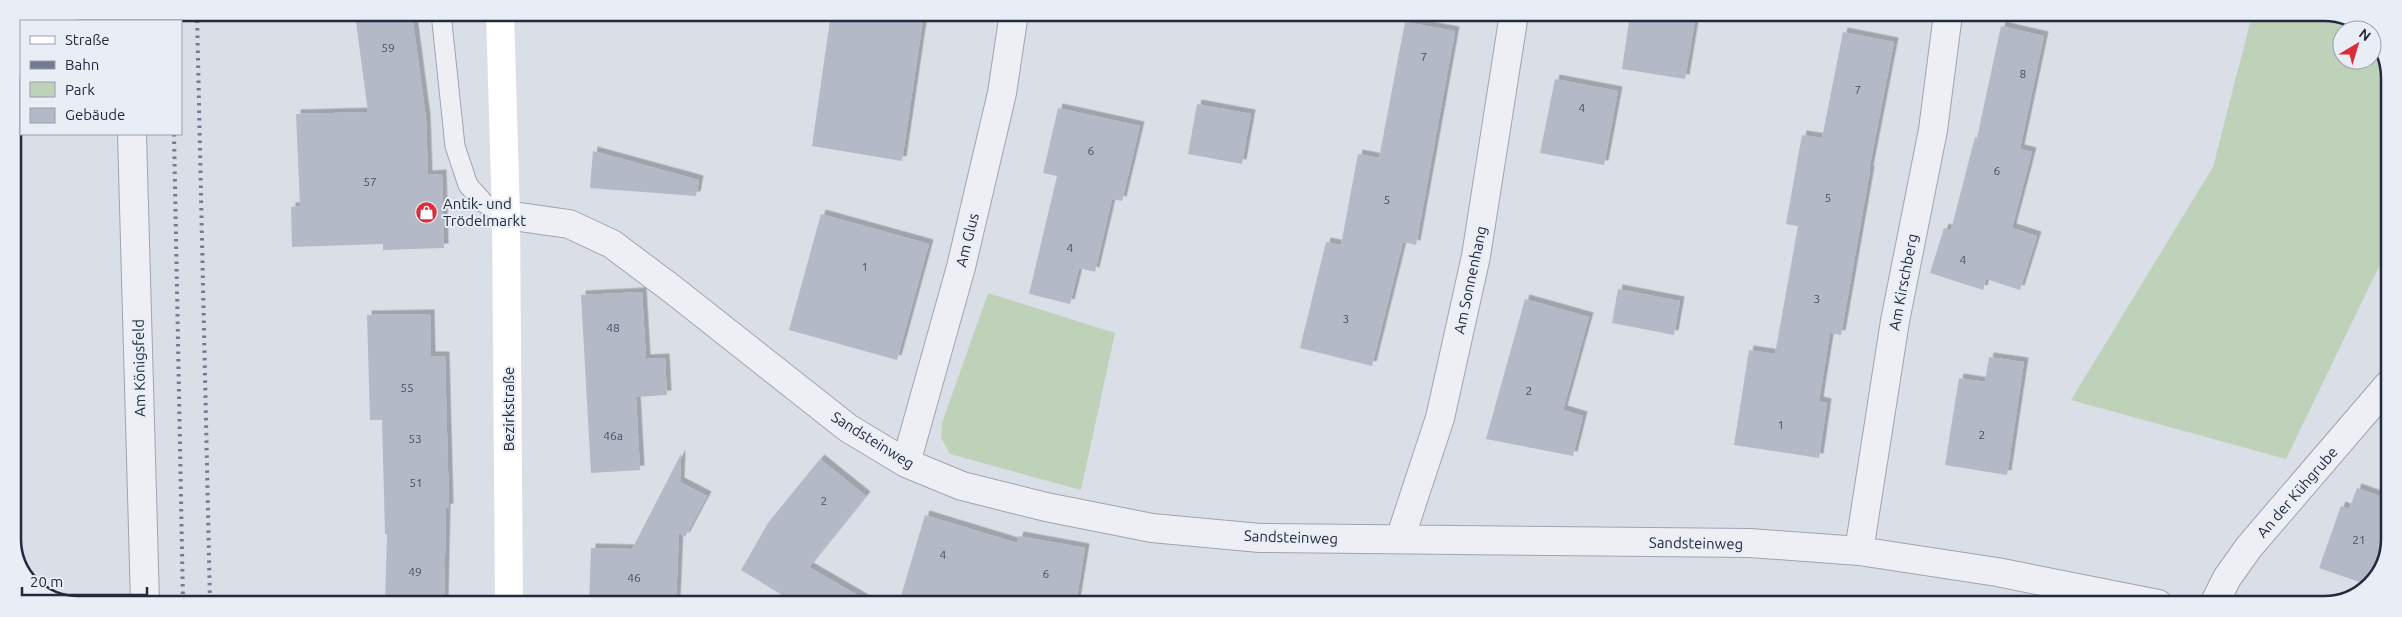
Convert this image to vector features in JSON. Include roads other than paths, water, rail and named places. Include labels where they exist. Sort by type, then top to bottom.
[{"type":"street","name":"Bezirkstraße","points":[[500,21],[506,215],[509,596]]},
{"type":"street","name":"Am Glus","points":[[906,463],[961,267],[1002,93],[1013,21]]},
{"type":"street","name":"Am Sonnenhang","points":[[1400,539],[1440,418],[1474,266],[1513,21]]},
{"type":"street","name":"Am Kirschberg","points":[[1859,551],[1895,322],[1933,130],[1947,21]]},
{"type":"street","name":"Am Königsfeld","points":[[132,135],[145,596]]},
{"type":"street","name":"Sandsteinweg","points":[[506,215],[569,224],[612,244],[848,428],[906,463],[962,486],[1046,507],[1152,528],[1260,538],[1750,544],[1859,551],[1997,572],[2118,596]]},
{"type":"street","name":"An der Kühgrube","points":[[2218,596],[2227,578],[2249,547],[2381,393]]},
{"type":"lane","points":[[441,21],[455,146],[468,185],[484,203],[506,215]]},
{"type":"railway","points":[[197,21],[210,596]]},
{"type":"railway","points":[[174,135],[183,596]]},
{"type":"place","name":"Antik- und Trödelmarkt","points":[[427,212]]}]
